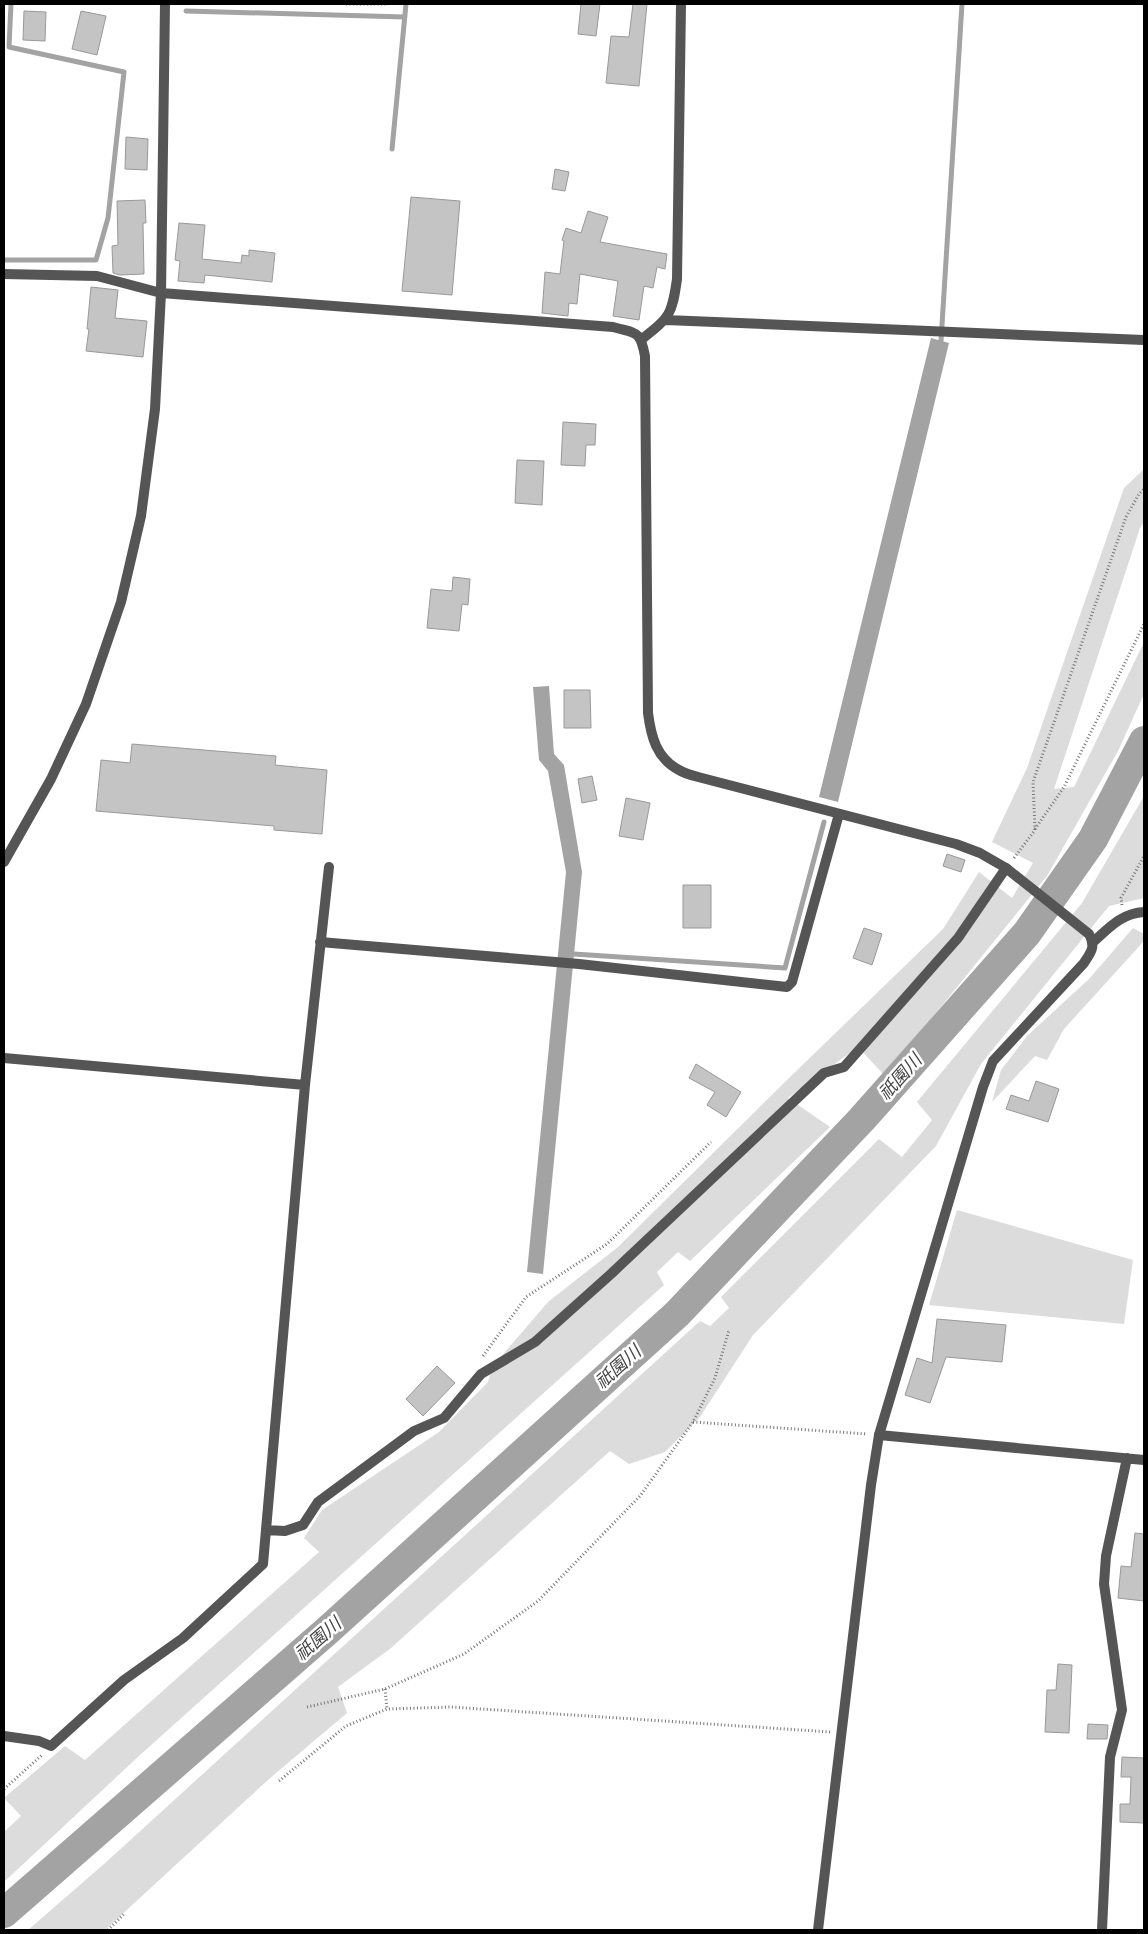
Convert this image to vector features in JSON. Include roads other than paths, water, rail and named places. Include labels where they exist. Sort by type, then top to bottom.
[{"type":"street","points":[[4,862],[51,779],[82,712],[121,602],[141,516],[155,409],[161,293],[165,4]]},
{"type":"street","points":[[642,339],[666,320],[674,302],[677,280],[681,4]]},
{"type":"street","points":[[4,274],[97,276],[161,293],[614,327],[635,334],[642,339],[645,356],[648,713],[652,740],[664,759],[678,770],[702,778],[956,844],[980,853],[1006,868],[1091,938],[1092,951],[1084,963],[993,1061],[980,1096],[879,1435],[871,1485],[818,1930]]},
{"type":"street","points":[[666,320],[1144,340]]},
{"type":"street","points":[[320,942],[579,964],[787,986],[792,982],[838,814]]},
{"type":"street","points":[[4,1736],[39,1741],[51,1746],[124,1680],[183,1638],[263,1564],[304,1085],[329,867]]},
{"type":"street","points":[[266,1530],[285,1531],[303,1525],[318,1502],[414,1431],[444,1418],[481,1374],[535,1342],[612,1273],[824,1073],[844,1067],[958,938],[1006,868]]},
{"type":"street","points":[[1091,938],[1122,917],[1136,912],[1144,912]]},
{"type":"street","points":[[4,1058],[304,1085]]},
{"type":"street","points":[[879,1435],[1144,1460]]},
{"type":"street","points":[[1102,1930],[1110,1757],[1122,1710],[1104,1584],[1106,1556],[1127,1458]]},
{"type":"waterway","points":[[4,260],[96,260],[108,218],[124,72],[9,47],[11,4]]},
{"type":"waterway","points":[[392,149],[406,4]]},
{"type":"waterway","points":[[941,341],[962,4]]},
{"type":"waterway","points":[[186,11],[405,17]]},
{"type":"waterway","name":"祇園川","points":[[4,1913],[328,1630],[677,1314],[862,1119],[1027,933],[1093,839],[1144,741]]},
{"type":"waterway","points":[[574,954],[785,968],[824,822]]}]
